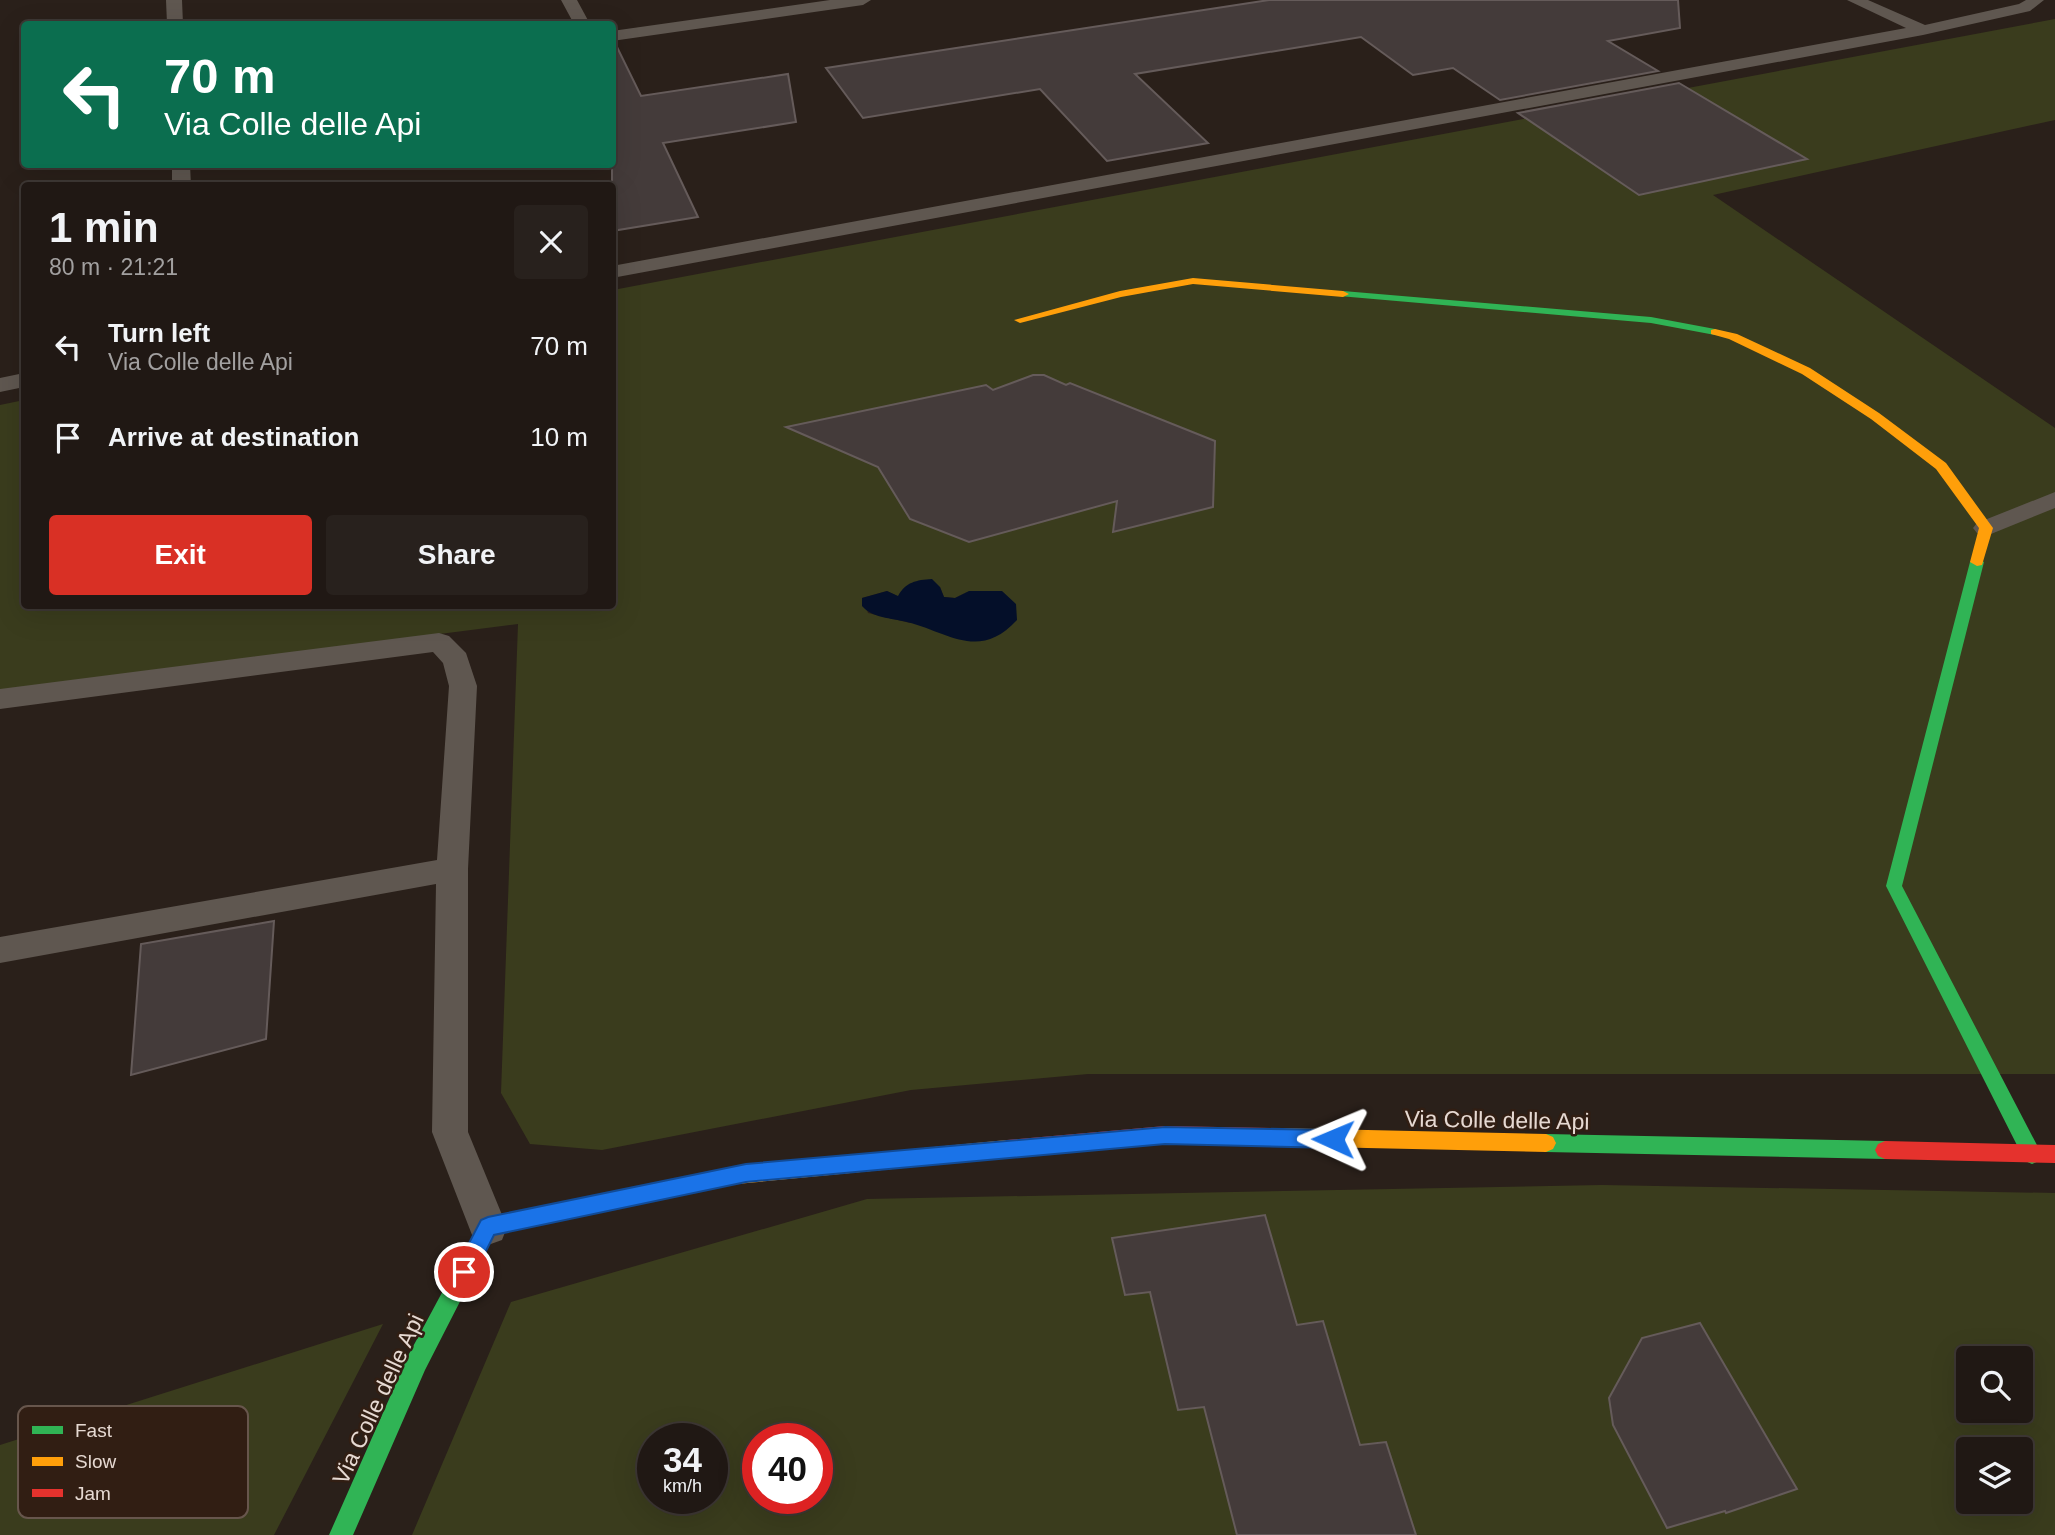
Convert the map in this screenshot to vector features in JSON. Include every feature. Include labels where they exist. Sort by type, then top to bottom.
[{"type":"street","points":[[1020,320],[1120,293],[1193,281],[1651,320],[1733,337],[1806,371],[1875,416],[1941,466],[1986,528],[1894,886],[2032,1155]]},
{"type":"street","name":"Via Colle delle Api","points":[[341,1535],[417,1362],[488,1227],[746,1173],[1165,1135],[2055,1154]]},
{"type":"lane","points":[[174,0],[175,21]]},
{"type":"lane","points":[[569,0],[580,21]]},
{"type":"lane","points":[[616,35],[863,0]]},
{"type":"lane","points":[[1855,0],[1923,30]]},
{"type":"lane","points":[[616,271],[1923,30],[2024,8],[2036,0]]},
{"type":"lane","points":[[0,385],[21,381]]},
{"type":"lane","points":[[1986,528],[2055,499]]},
{"type":"lane","points":[[0,699],[439,642],[456,660],[463,686],[452,869],[450,1132],[488,1227]]},
{"type":"lane","points":[[0,950],[452,869]]},
{"type":"green space","points":[[2055,19],[2055,120],[1713,195],[2055,428],[2055,1074],[1088,1074],[911,1090],[602,1150],[530,1144],[501,1093],[518,624],[0,690],[0,405],[21,401],[21,609],[616,609],[616,289]],"holes":[[[940,587],[944,597],[955,598],[969,591],[910,623],[868,613],[862,598],[887,591],[899,597]]]},
{"type":"green space","points":[[1602,1185],[2055,1193],[2055,1535],[412,1535],[511,1302],[867,1199]]},
{"type":"green space","points":[[383,1324],[274,1535],[0,1535],[0,1445],[18,1439],[18,1518],[248,1518],[248,1406],[123,1406]]},
{"type":"water","points":[[932,579],[940,587],[944,597],[955,598],[969,591],[1002,591],[1016,604],[1017,620],[1003,632],[977,642],[876,615],[862,606],[862,598],[887,591],[898,596],[912,583]]},
{"type":"building","points":[[1269,0],[1678,0],[1680,28],[1608,41],[1658,71],[1500,100],[1453,68],[1413,75],[1361,37],[1135,74],[1208,143],[1107,161],[1040,89],[863,118],[826,68]]},
{"type":"building","points":[[616,45],[641,96],[788,74],[796,122],[663,143],[698,217],[616,230],[616,182],[612,182],[612,168],[616,168]]},
{"type":"building","points":[[1679,83],[1807,159],[1639,195],[1518,113]]},
{"type":"building","points":[[1033,375],[1044,375],[1066,385],[1070,383],[1215,441],[1213,507],[1113,532],[1117,501],[969,542],[910,519],[878,467],[786,427],[986,385],[993,390]]},
{"type":"building","points":[[274,921],[266,1039],[131,1075],[141,944]]},
{"type":"building","points":[[1265,1215],[1297,1325],[1323,1321],[1360,1445],[1386,1442],[1416,1535],[1237,1535],[1204,1407],[1178,1410],[1150,1292],[1125,1295],[1112,1238]]},
{"type":"building","points":[[1700,1323],[1797,1489],[1726,1513],[1725,1511],[1667,1528],[1613,1425],[1609,1398],[1642,1338]]},
{"type":"traffic: fast","points":[[1343,294],[1651,320],[1715,332]]},
{"type":"traffic: fast","points":[[1977,562],[1894,886],[2032,1155]]},
{"type":"traffic: fast","points":[[1546,1143],[1885,1150]]},
{"type":"traffic: fast","points":[[341,1535],[417,1362],[488,1227],[737,1175]]},
{"type":"traffic: slow","points":[[1020,320],[1120,294],[1193,281],[1343,294]]},
{"type":"traffic: slow","points":[[1715,332],[1733,336],[1806,371],[1875,416],[1941,466],[1986,528],[1977,562]]},
{"type":"traffic: slow","points":[[1276,1137],[1546,1143]]},
{"type":"traffic: slow","points":[[737,1175],[1007,1149]]},
{"type":"traffic: jam","points":[[1007,1149],[1165,1135],[1276,1137]]},
{"type":"traffic: jam","points":[[1885,1150],[2055,1154]]},
{"type":"route","points":[[464,1272],[488,1227],[746,1173],[1165,1135],[1333,1139]]}]
